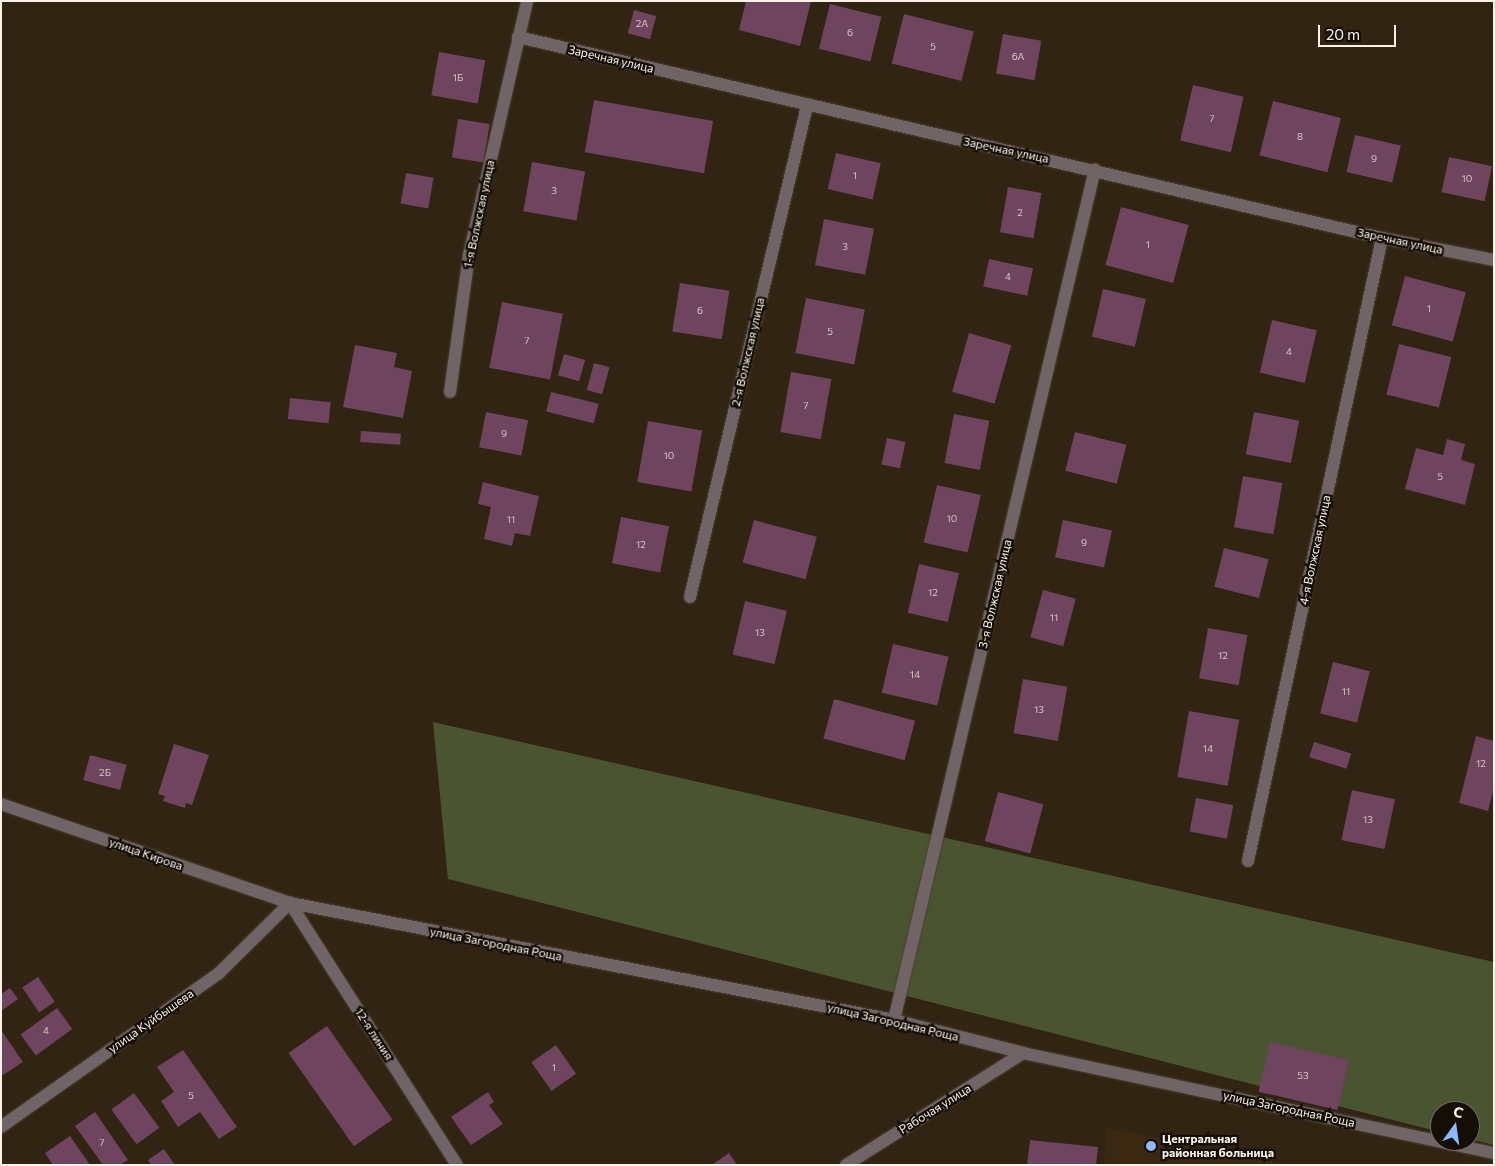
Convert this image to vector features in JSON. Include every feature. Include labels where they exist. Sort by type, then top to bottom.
[{"type":"street","name":"1-я Волжская улица","points":[[450,392],[469,255],[527,1]]},
{"type":"street","name":"Заречная улица","points":[[518,37],[807,106],[1095,169],[1382,238],[1494,260]]},
{"type":"street","name":"2-я Волжская улица","points":[[690,597],[807,106]]},
{"type":"street","name":"3-я Волжская улица","points":[[894,1020],[1095,169]]},
{"type":"street","name":"4-я Волжская улица","points":[[1248,861],[1382,238]]},
{"type":"street","name":"улица Кирова","points":[[1,804],[290,903]]},
{"type":"street","name":"улица Загородная Роща","points":[[290,903],[894,1020],[1023,1053],[1494,1153]]},
{"type":"street","name":"улица Куйбышева","points":[[1,1127],[220,973],[290,903]]},
{"type":"street","name":"12-я линия","points":[[290,903],[457,1165]]},
{"type":"street","name":"Рабочая улица","points":[[846,1165],[1023,1053]]},
{"type":"shaded area","name":"Центральная районная больница","points":[[1106,1127],[1289,1165],[1104,1165]]},
{"type":"green space","points":[[433,722],[1494,962],[1494,1145],[1480,1142],[1480,1101],[1430,1101],[1430,1129],[448,879]]},
{"type":"building","points":[[746,1],[811,1],[800,46],[739,30]]},
{"type":"building","points":[[830,4],[881,17],[870,61],[819,49]]},
{"type":"building","points":[[634,10],[656,16],[650,39],[628,33]]},
{"type":"building","points":[[904,14],[974,31],[962,81],[892,63]]},
{"type":"building","points":[[1003,34],[1041,41],[1034,80],[996,73]]},
{"type":"building","points":[[439,52],[485,60],[478,103],[431,95]]},
{"type":"building","points":[[1193,85],[1244,97],[1231,152],[1180,141]]},
{"type":"building","points":[[594,100],[713,121],[704,173],[585,152]]},
{"type":"building","points":[[1273,101],[1341,118],[1327,172],[1259,155]]},
{"type":"building","points":[[458,119],[490,124],[484,163],[452,158]]},
{"type":"building","points":[[1355,135],[1401,146],[1392,183],[1346,172]]},
{"type":"building","points":[[836,153],[881,163],[872,199],[828,189]]},
{"type":"building","points":[[1449,157],[1492,166],[1485,201],[1442,192]]},
{"type":"building","points":[[532,162],[585,171],[576,221],[523,211]]},
{"type":"building","points":[[406,173],[434,178],[428,208],[401,204]]},
{"type":"building","points":[[1008,187],[1041,193],[1033,238],[1000,232]]},
{"type":"building","points":[[1121,207],[1189,225],[1173,283],[1105,265]]},
{"type":"building","points":[[824,219],[874,229],[865,275],[815,265]]},
{"type":"building","points":[[989,259],[1033,268],[1027,296],[983,286]]},
{"type":"building","points":[[1405,276],[1466,292],[1453,342],[1392,325]]},
{"type":"building","points":[[680,283],[729,291],[722,339],[672,331]]},
{"type":"building","points":[[1103,289],[1146,299],[1135,347],[1092,337]]},
{"type":"building","points":[[806,298],[865,309],[854,364],[795,353]]},
{"type":"building","points":[[502,302],[563,314],[550,380],[489,368]]},
{"type":"building","points":[[1272,320],[1317,330],[1305,383],[1260,373]]},
{"type":"building","points":[[969,333],[1011,345],[994,404],[952,392]]},
{"type":"building","points":[[1399,344],[1451,357],[1439,408],[1386,394]]},
{"type":"building","points":[[355,345],[397,353],[394,367],[412,371],[403,418],[343,407]]},
{"type":"building","points":[[564,354],[585,360],[579,381],[558,375]]},
{"type":"building","points":[[594,363],[609,367],[602,394],[587,390]]},
{"type":"building","points":[[791,372],[831,379],[821,439],[780,432]]},
{"type":"building","points":[[551,392],[599,404],[594,423],[546,411]]},
{"type":"building","points":[[290,398],[331,402],[329,423],[288,419]]},
{"type":"building","points":[[486,412],[528,420],[521,456],[479,447]]},
{"type":"building","points":[[1254,412],[1299,421],[1291,463],[1246,454]]},
{"type":"building","points":[[954,414],[989,421],[980,470],[944,463]]},
{"type":"building","points":[[648,421],[702,431],[691,492],[637,482]]},
{"type":"building","points":[[361,431],[401,434],[400,445],[360,442]]},
{"type":"building","points":[[1075,432],[1126,445],[1117,484],[1065,471]]},
{"type":"building","points":[[887,438],[906,442],[900,468],[881,464]]},
{"type":"building","points":[[1447,439],[1465,444],[1461,460],[1475,464],[1465,505],[1405,489],[1416,448],[1443,455]]},
{"type":"building","points":[[1243,476],[1282,483],[1273,534],[1234,527]]},
{"type":"building","points":[[483,482],[539,496],[530,536],[515,533],[512,546],[484,539],[491,507],[478,504]]},
{"type":"building","points":[[937,485],[981,495],[968,553],[924,542]]},
{"type":"building","points":[[621,517],[669,526],[660,572],[612,563]]},
{"type":"building","points":[[754,520],[817,537],[805,579],[743,563]]},
{"type":"building","points":[[1063,520],[1112,530],[1104,568],[1055,557]]},
{"type":"building","points":[[1224,548],[1269,559],[1259,598],[1214,587]]},
{"type":"building","points":[[919,564],[959,573],[948,622],[908,613]]},
{"type":"building","points":[[1043,590],[1076,599],[1063,646],[1030,637]]},
{"type":"building","points":[[745,601],[787,611],[775,664],[733,655]]},
{"type":"building","points":[[1208,628],[1247,635],[1239,685],[1199,678]]},
{"type":"building","points":[[893,644],[949,657],[937,706],[882,693]]},
{"type":"building","points":[[1333,662],[1370,671],[1357,723],[1320,713]]},
{"type":"building","points":[[1023,679],[1067,687],[1058,741],[1013,733]]},
{"type":"building","points":[[834,699],[915,721],[905,760],[823,739]]},
{"type":"building","points":[[1189,711],[1239,720],[1228,786],[1177,777]]},
{"type":"building","points":[[1476,736],[1494,741],[1494,787],[1488,811],[1459,803]]},
{"type":"building","points":[[1314,742],[1351,753],[1347,769],[1309,757]]},
{"type":"building","points":[[174,744],[209,755],[192,805],[186,803],[185,808],[163,801],[165,796],[158,794]]},
{"type":"building","points":[[90,755],[127,765],[120,790],[83,780]]},
{"type":"building","points":[[1352,790],[1395,799],[1384,849],[1341,840]]},
{"type":"building","points":[[998,792],[1043,804],[1030,853],[985,841]]},
{"type":"building","points":[[1196,798],[1233,805],[1227,839],[1190,831]]},
{"type":"building","points":[[38,977],[55,1002],[39,1012],[22,988]]},
{"type":"building","points":[[10,988],[18,999],[1,1011],[1,994]]},
{"type":"building","points":[[57,1008],[72,1029],[36,1055],[21,1034]]},
{"type":"building","points":[[327,1026],[392,1119],[354,1146],[288,1053]]},
{"type":"building","points":[[1,1030],[23,1062],[3,1075],[1,1073]]},
{"type":"building","points":[[1270,1042],[1349,1060],[1337,1110],[1259,1092]]},
{"type":"building","points":[[556,1045],[576,1074],[552,1091],[531,1062]]},
{"type":"building","points":[[183,1050],[237,1127],[219,1139],[200,1112],[178,1127],[161,1101],[174,1092],[157,1067]]},
{"type":"building","points":[[488,1092],[494,1102],[489,1105],[503,1124],[471,1145],[451,1117]]},
{"type":"building","points":[[134,1093],[159,1128],[137,1144],[111,1109]]},
{"type":"building","points":[[95,1112],[128,1160],[120,1165],[103,1165],[75,1126]]},
{"type":"building","points":[[70,1136],[90,1165],[53,1165],[45,1153]]},
{"type":"building","points":[[1030,1140],[1098,1147],[1096,1165],[1027,1165]]},
{"type":"building","points":[[164,1149],[175,1165],[151,1165],[148,1160]]},
{"type":"building","points":[[729,1153],[737,1165],[712,1165]]},
{"type":"place","name":"Центральная районная больница","points":[[1151,1146]]}]
